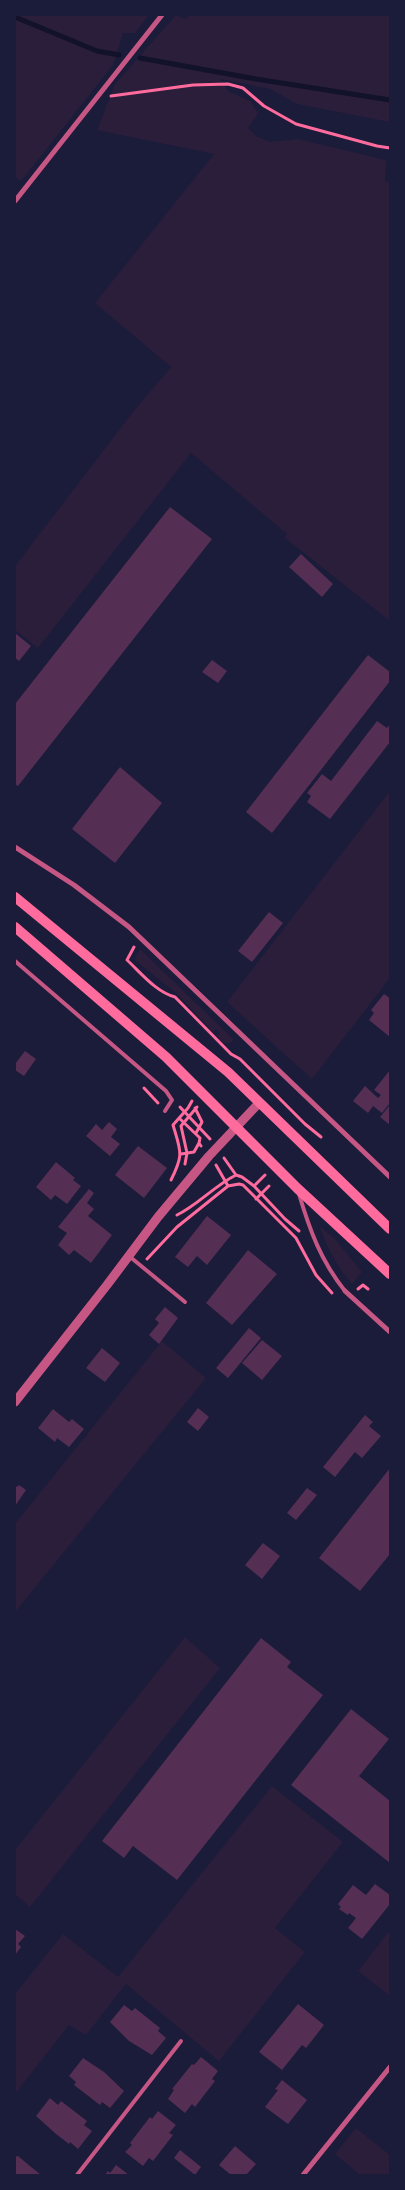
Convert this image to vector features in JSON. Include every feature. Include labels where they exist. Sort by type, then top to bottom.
[{"type":"main road","points":[[15,896],[212,1059],[390,1229]]},
{"type":"main road","points":[[15,927],[166,1057],[297,1188],[390,1274]]},
{"type":"street","points":[[15,201],[162,15]]},
{"type":"street","points":[[15,847],[74,885],[129,927],[390,1177]]},
{"type":"street","points":[[15,1402],[158,1217],[209,1156],[259,1103]]},
{"type":"street","points":[[345,1291],[390,1332]]},
{"type":"street","points":[[303,2175],[390,2067]]},
{"type":"lane","points":[[15,962],[166,1091],[172,1100],[165,1111]]},
{"type":"lane","points":[[297,1188],[308,1224],[328,1270],[345,1291]]},
{"type":"lane","points":[[129,1256],[185,1302]]},
{"type":"lane","points":[[77,2175],[182,2041]]},
{"type":"path","points":[[96,98],[193,85],[228,84],[243,88],[264,106],[296,124],[390,148]]},
{"type":"path","points":[[134,948],[127,960],[157,987],[168,995],[175,997],[231,1054],[240,1059],[321,1138]]},
{"type":"path","points":[[225,1060],[235,1048]]},
{"type":"path","points":[[192,1096],[192,1103],[201,1117],[200,1126],[196,1133]]},
{"type":"path","points":[[172,1100],[200,1126],[236,1175],[254,1186],[260,1195],[301,1232]]},
{"type":"path","points":[[170,1182],[181,1154],[173,1125],[192,1103]]},
{"type":"path","points":[[179,1118],[200,1138],[194,1152],[181,1154]]},
{"type":"path","points":[[317,1141],[326,1135]]},
{"type":"path","points":[[199,1143],[226,1180],[228,1186],[243,1185],[296,1238],[316,1276],[334,1295]]},
{"type":"path","points":[[171,1218],[185,1211],[226,1180],[236,1175]]},
{"type":"path","points":[[256,1199],[269,1186]]},
{"type":"shaded area","points":[[15,15],[149,15],[135,33],[123,33],[113,65],[21,181],[15,177]]},
{"type":"shaded area","points":[[176,15],[186,19],[190,15],[390,15],[390,122],[297,104],[270,89],[220,79],[228,91],[250,101],[258,113],[248,128],[256,136],[270,142],[298,139],[386,160],[385,181],[390,182],[390,621],[285,538],[287,534],[191,453],[38,648],[15,630],[15,566],[136,408],[171,367],[95,303],[214,154],[97,130],[115,84]]},
{"type":"shaded area","points":[[390,791],[390,978],[312,1079],[227,1002]]},
{"type":"shaded area","points":[[140,949],[234,1040],[230,1043],[223,1043],[217,1036],[220,1032],[217,1029],[213,1032],[176,993],[136,961],[135,958]]},
{"type":"shaded area","points":[[321,1227],[335,1239],[362,1272],[352,1284],[333,1258]]},
{"type":"shaded area","points":[[162,1341],[206,1378],[15,1612],[15,1524]]},
{"type":"shaded area","points":[[185,1637],[220,1668],[30,1907],[15,1894],[15,1850]]},
{"type":"shaded area","points":[[272,1786],[343,1842],[275,1928],[305,1952],[219,2061],[126,1984],[86,2035],[69,2025],[15,2094],[15,1994],[63,1934],[118,1977]]},
{"type":"shaded area","points":[[390,1930],[390,1996],[358,1971]]},
{"type":"shaded area","points":[[356,2128],[390,2155],[390,2175],[360,2175],[335,2154]]},
{"type":"building","points":[[170,507],[212,539],[18,786],[15,784],[15,704]]},
{"type":"building","points":[[301,554],[333,584],[322,597],[289,567]]},
{"type":"building","points":[[15,633],[31,646],[19,661],[15,658]]},
{"type":"building","points":[[368,655],[390,672],[390,681],[272,833],[246,812]]},
{"type":"building","points":[[212,660],[227,671],[218,683],[202,672]]},
{"type":"building","points":[[377,721],[387,728],[390,724],[390,742],[330,819],[307,802],[311,796],[307,793],[322,774],[331,781]]},
{"type":"building","points":[[120,767],[162,803],[115,863],[72,829]]},
{"type":"building","points":[[269,912],[283,923],[252,962],[238,951]]},
{"type":"building","points":[[384,994],[390,998],[390,1037],[369,1020],[374,1013],[371,1010]]},
{"type":"building","points":[[25,1051],[36,1059],[24,1076],[15,1070],[15,1064]]},
{"type":"building","points":[[390,1070],[390,1103],[382,1113],[373,1106],[368,1113],[353,1101],[365,1086],[378,1098],[381,1095],[374,1090]]},
{"type":"building","points":[[390,1105],[390,1125],[380,1117]]},
{"type":"building","points":[[109,1122],[117,1129],[111,1137],[120,1144],[110,1156],[86,1136],[96,1124],[102,1130]]},
{"type":"building","points":[[138,1146],[167,1168],[144,1198],[115,1175]]},
{"type":"building","points":[[56,1162],[75,1178],[73,1180],[81,1186],[67,1204],[55,1195],[51,1200],[36,1187]]},
{"type":"building","points":[[89,1189],[94,1193],[87,1203],[94,1209],[88,1216],[112,1235],[91,1263],[74,1250],[69,1255],[58,1245],[67,1233],[58,1227]]},
{"type":"building","points":[[207,1216],[231,1235],[207,1265],[197,1256],[188,1267],[175,1257]]},
{"type":"building","points":[[248,1250],[277,1274],[232,1325],[206,1303]]},
{"type":"building","points":[[165,1307],[178,1318],[159,1344],[149,1335],[159,1323],[155,1319]]},
{"type":"building","points":[[249,1328],[261,1338],[228,1378],[216,1368]]},
{"type":"building","points":[[262,1340],[282,1356],[262,1380],[242,1363]]},
{"type":"building","points":[[102,1348],[120,1363],[105,1382],[86,1368]]},
{"type":"building","points":[[198,1408],[209,1417],[198,1431],[187,1422]]},
{"type":"building","points":[[53,1409],[69,1422],[72,1419],[84,1429],[69,1447],[57,1438],[55,1442],[38,1428]]},
{"type":"building","points":[[365,1415],[373,1422],[369,1426],[381,1436],[362,1458],[355,1452],[335,1477],[323,1467]]},
{"type":"building","points":[[390,1468],[390,1554],[360,1591],[319,1558]]},
{"type":"building","points":[[15,1485],[17,1487],[19,1485],[26,1490],[15,1506]]},
{"type":"building","points":[[307,1488],[317,1495],[296,1520],[287,1513]]},
{"type":"building","points":[[263,1543],[280,1556],[262,1579],[245,1565]]},
{"type":"building","points":[[261,1638],[291,1662],[287,1667],[323,1695],[177,1880],[133,1846],[124,1858],[102,1841]]},
{"type":"building","points":[[351,1709],[389,1739],[359,1776],[390,1801],[390,1863],[291,1785]]},
{"type":"building","points":[[375,1884],[390,1895],[390,1904],[362,1939],[348,1928],[356,1918],[339,1909],[341,1907],[338,1904],[353,1885],[366,1895]]},
{"type":"building","points":[[15,1929],[25,1936],[18,1944],[21,1947],[15,1955]]},
{"type":"building","points":[[298,2004],[324,2025],[306,2048],[302,2045],[282,2070],[259,2052]]},
{"type":"building","points":[[124,2005],[132,2011],[135,2008],[160,2028],[158,2031],[166,2038],[152,2055],[129,2041],[110,2022]]},
{"type":"building","points":[[201,2057],[218,2071],[212,2079],[215,2081],[195,2107],[192,2104],[185,2113],[168,2099],[174,2090],[172,2089],[192,2064],[194,2065]]},
{"type":"building","points":[[83,2058],[104,2072],[124,2091],[110,2108],[102,2102],[100,2105],[74,2085],[76,2082],[69,2076]]},
{"type":"building","points":[[282,2080],[307,2100],[288,2124],[265,2107],[278,2090],[275,2089]]},
{"type":"building","points":[[50,2098],[58,2105],[61,2101],[87,2121],[84,2125],[92,2131],[78,2149],[56,2134],[36,2116]]},
{"type":"building","points":[[158,2111],[176,2125],[169,2133],[173,2135],[153,2161],[149,2158],[143,2166],[125,2152],[132,2145],[130,2143],[150,2117],[152,2119]]},
{"type":"building","points":[[235,2146],[256,2164],[246,2175],[231,2175],[219,2165]]},
{"type":"building","points":[[180,2150],[201,2167],[195,2175],[174,2158]]},
{"type":"building","points":[[18,2156],[41,2175],[15,2175],[15,2157]]},
{"type":"building","points":[[116,2165],[129,2175],[105,2175],[108,2171],[110,2173]]},
{"type":"waterway","points":[[15,17],[97,51],[119,55]]},
{"type":"waterway","points":[[140,58],[390,100]]}]
